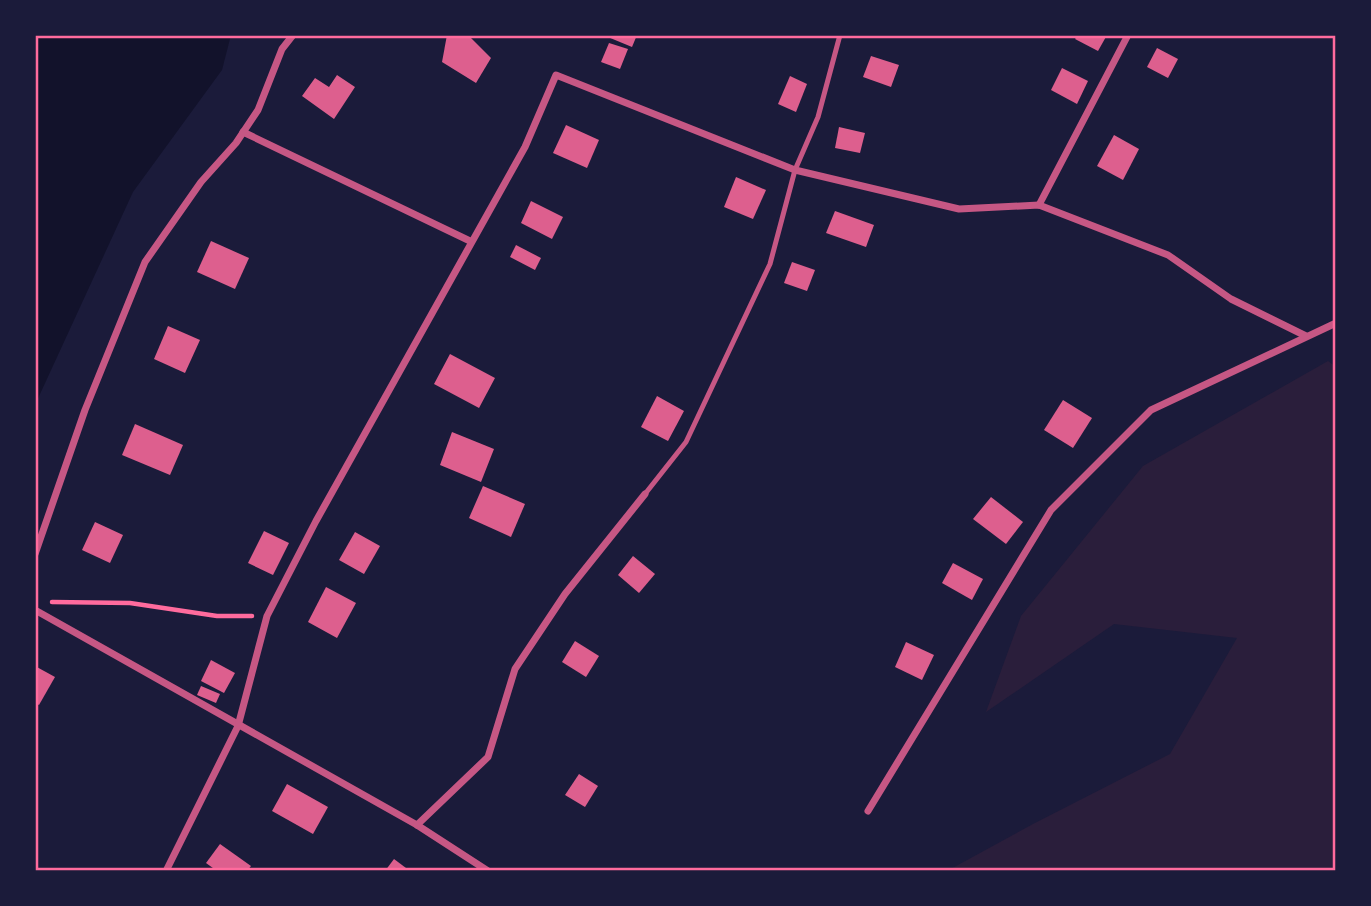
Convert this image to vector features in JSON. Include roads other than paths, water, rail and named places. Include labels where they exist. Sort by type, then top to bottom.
[{"type":"street","points":[[35,554],[85,410],[145,262],[201,182],[258,110],[282,49],[293,35]]},
{"type":"street","points":[[1039,205],[1128,35]]},
{"type":"street","points":[[166,871],[238,726],[267,616],[470,241],[525,147],[556,75],[795,170],[959,209],[1039,205],[1168,255],[1231,299],[1306,336]]},
{"type":"street","points":[[243,132],[470,241]]},
{"type":"street","points":[[868,811],[1051,510],[1151,410],[1336,323]]},
{"type":"street","points":[[417,825],[488,757],[515,669],[565,594],[645,494]]},
{"type":"street","points":[[35,610],[417,825],[488,871]]},
{"type":"lane","points":[[645,494],[686,442],[770,264],[795,170],[818,117],[840,35]]}]
